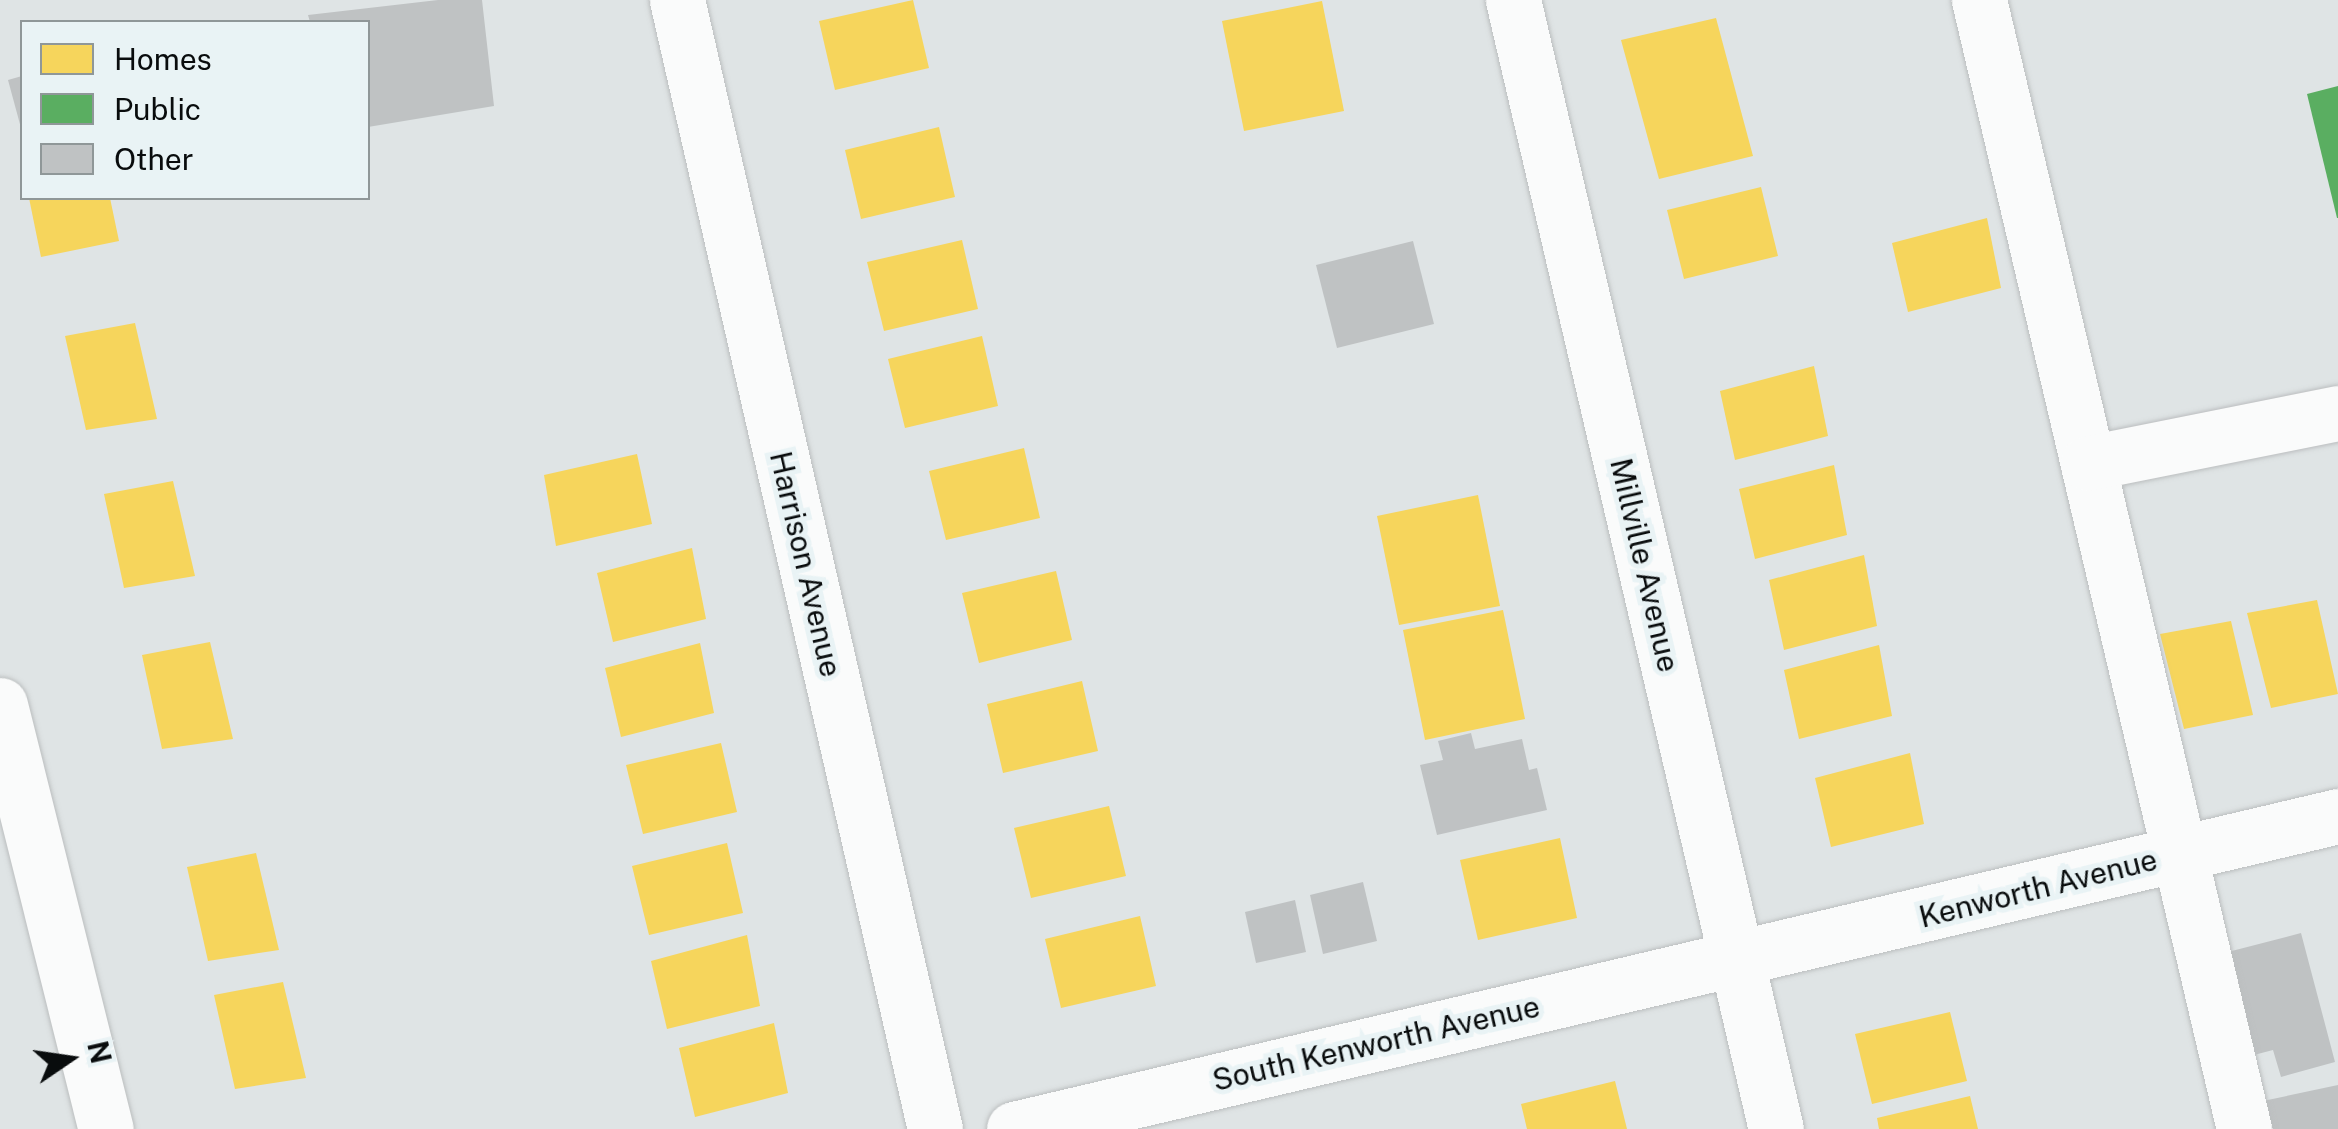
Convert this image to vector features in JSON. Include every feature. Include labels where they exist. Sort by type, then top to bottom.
[{"type":"street","name":"Harrison Avenue","points":[[676,0],[935,1129]]},
{"type":"street","name":"Millville Avenue","points":[[1513,0],[1776,1129]]},
{"type":"street","points":[[1980,0],[2244,1129]]},
{"type":"street","points":[[2088,463],[2338,413]]},
{"type":"street","points":[[0,705],[106,1129]]},
{"type":"street","name":"Kenworth Avenue","points":[[1737,958],[2338,816]]},
{"type":"street","name":"South Kenworth Avenue","points":[[1014,1129],[1737,958]]},
{"type":"building: Homes","points":[[913,0],[929,68],[835,90],[819,21]]},
{"type":"building: Homes","points":[[1322,1],[1344,111],[1244,131],[1222,21]]},
{"type":"building: Homes","points":[[1716,18],[1753,156],[1659,179],[1621,40]]},
{"type":"building: Homes","points":[[939,127],[955,197],[861,219],[845,150]]},
{"type":"building: Homes","points":[[1761,187],[1778,256],[1684,279],[1667,210]]},
{"type":"building: Homes","points":[[29,200],[110,200],[119,241],[41,257]]},
{"type":"building: Homes","points":[[1987,218],[2001,288],[1908,312],[1892,243]]},
{"type":"building: Homes","points":[[962,240],[978,309],[884,331],[867,262]]},
{"type":"building: Homes","points":[[135,323],[157,419],[86,430],[65,336]]},
{"type":"building: Homes","points":[[982,336],[998,406],[905,428],[888,359]]},
{"type":"building: Homes","points":[[1814,366],[1828,436],[1735,460],[1720,391]]},
{"type":"building: Homes","points":[[1024,448],[1040,518],[946,540],[929,471]]},
{"type":"building: Homes","points":[[637,454],[652,524],[556,546],[544,475]]},
{"type":"building: Homes","points":[[1834,465],[1847,535],[1755,559],[1739,489]]},
{"type":"building: Homes","points":[[173,481],[195,576],[124,588],[104,494]]},
{"type":"building: Homes","points":[[1478,495],[1500,606],[1399,625],[1377,516]]},
{"type":"building: Homes","points":[[692,548],[706,619],[613,642],[597,573]]},
{"type":"building: Homes","points":[[1864,555],[1877,626],[1784,650],[1769,580]]},
{"type":"building: Homes","points":[[1056,571],[1072,640],[979,663],[962,593]]},
{"type":"building: Homes","points":[[2317,600],[2338,694],[2271,708],[2247,613]]},
{"type":"building: Homes","points":[[1503,610],[1525,719],[1425,740],[1403,630]]},
{"type":"building: Homes","points":[[2231,621],[2253,715],[2184,729],[2160,634]]},
{"type":"building: Homes","points":[[210,642],[233,739],[162,749],[142,655]]},
{"type":"building: Homes","points":[[700,643],[714,713],[621,737],[605,668]]},
{"type":"building: Homes","points":[[1879,645],[1892,716],[1799,739],[1784,670]]},
{"type":"building: Homes","points":[[1082,681],[1098,751],[1003,773],[987,704]]},
{"type":"building: Homes","points":[[721,743],[737,812],[643,834],[626,765]]},
{"type":"building: Homes","points":[[1910,753],[1924,824],[1831,847],[1815,778]]},
{"type":"building: Homes","points":[[1109,806],[1126,876],[1031,898],[1014,828]]},
{"type":"building: Homes","points":[[1560,838],[1577,918],[1478,940],[1460,860]]},
{"type":"building: Homes","points":[[727,843],[743,913],[649,935],[632,866]]},
{"type":"building: Homes","points":[[256,853],[279,950],[208,961],[187,867]]},
{"type":"building: Homes","points":[[1140,916],[1156,986],[1061,1008],[1045,939]]},
{"type":"building: Homes","points":[[747,935],[760,1006],[667,1029],[651,961]]},
{"type":"building: Homes","points":[[283,982],[306,1078],[235,1089],[214,995]]},
{"type":"building: Homes","points":[[1950,1012],[1967,1081],[1872,1104],[1855,1034]]},
{"type":"building: Homes","points":[[774,1023],[788,1093],[695,1117],[679,1048]]},
{"type":"building: Homes","points":[[1615,1081],[1627,1129],[1527,1129],[1521,1104]]},
{"type":"building: Homes","points":[[1970,1096],[1978,1129],[1879,1129],[1877,1118]]},
{"type":"building: Public","points":[[2338,86],[2338,218],[2337,218],[2307,94]]},
{"type":"building: Other","points":[[438,0],[482,0],[494,106],[370,127],[370,20],[309,20],[308,15]]},
{"type":"building: Other","points":[[20,77],[20,124],[8,80]]},
{"type":"building: Other","points":[[1413,241],[1434,324],[1337,348],[1316,265]]},
{"type":"building: Other","points":[[1471,733],[1475,749],[1522,739],[1529,770],[1537,768],[1547,810],[1437,835],[1420,765],[1443,760],[1438,741]]},
{"type":"building: Other","points":[[1363,882],[1377,941],[1323,954],[1310,895]]},
{"type":"building: Other","points":[[1295,900],[1306,952],[1256,963],[1245,912]]},
{"type":"building: Other","points":[[2301,933],[2335,1062],[2281,1077],[2273,1050],[2250,1056],[2224,953]]},
{"type":"building: Other","points":[[2338,1085],[2338,1129],[2268,1129],[2263,1101]]}]
